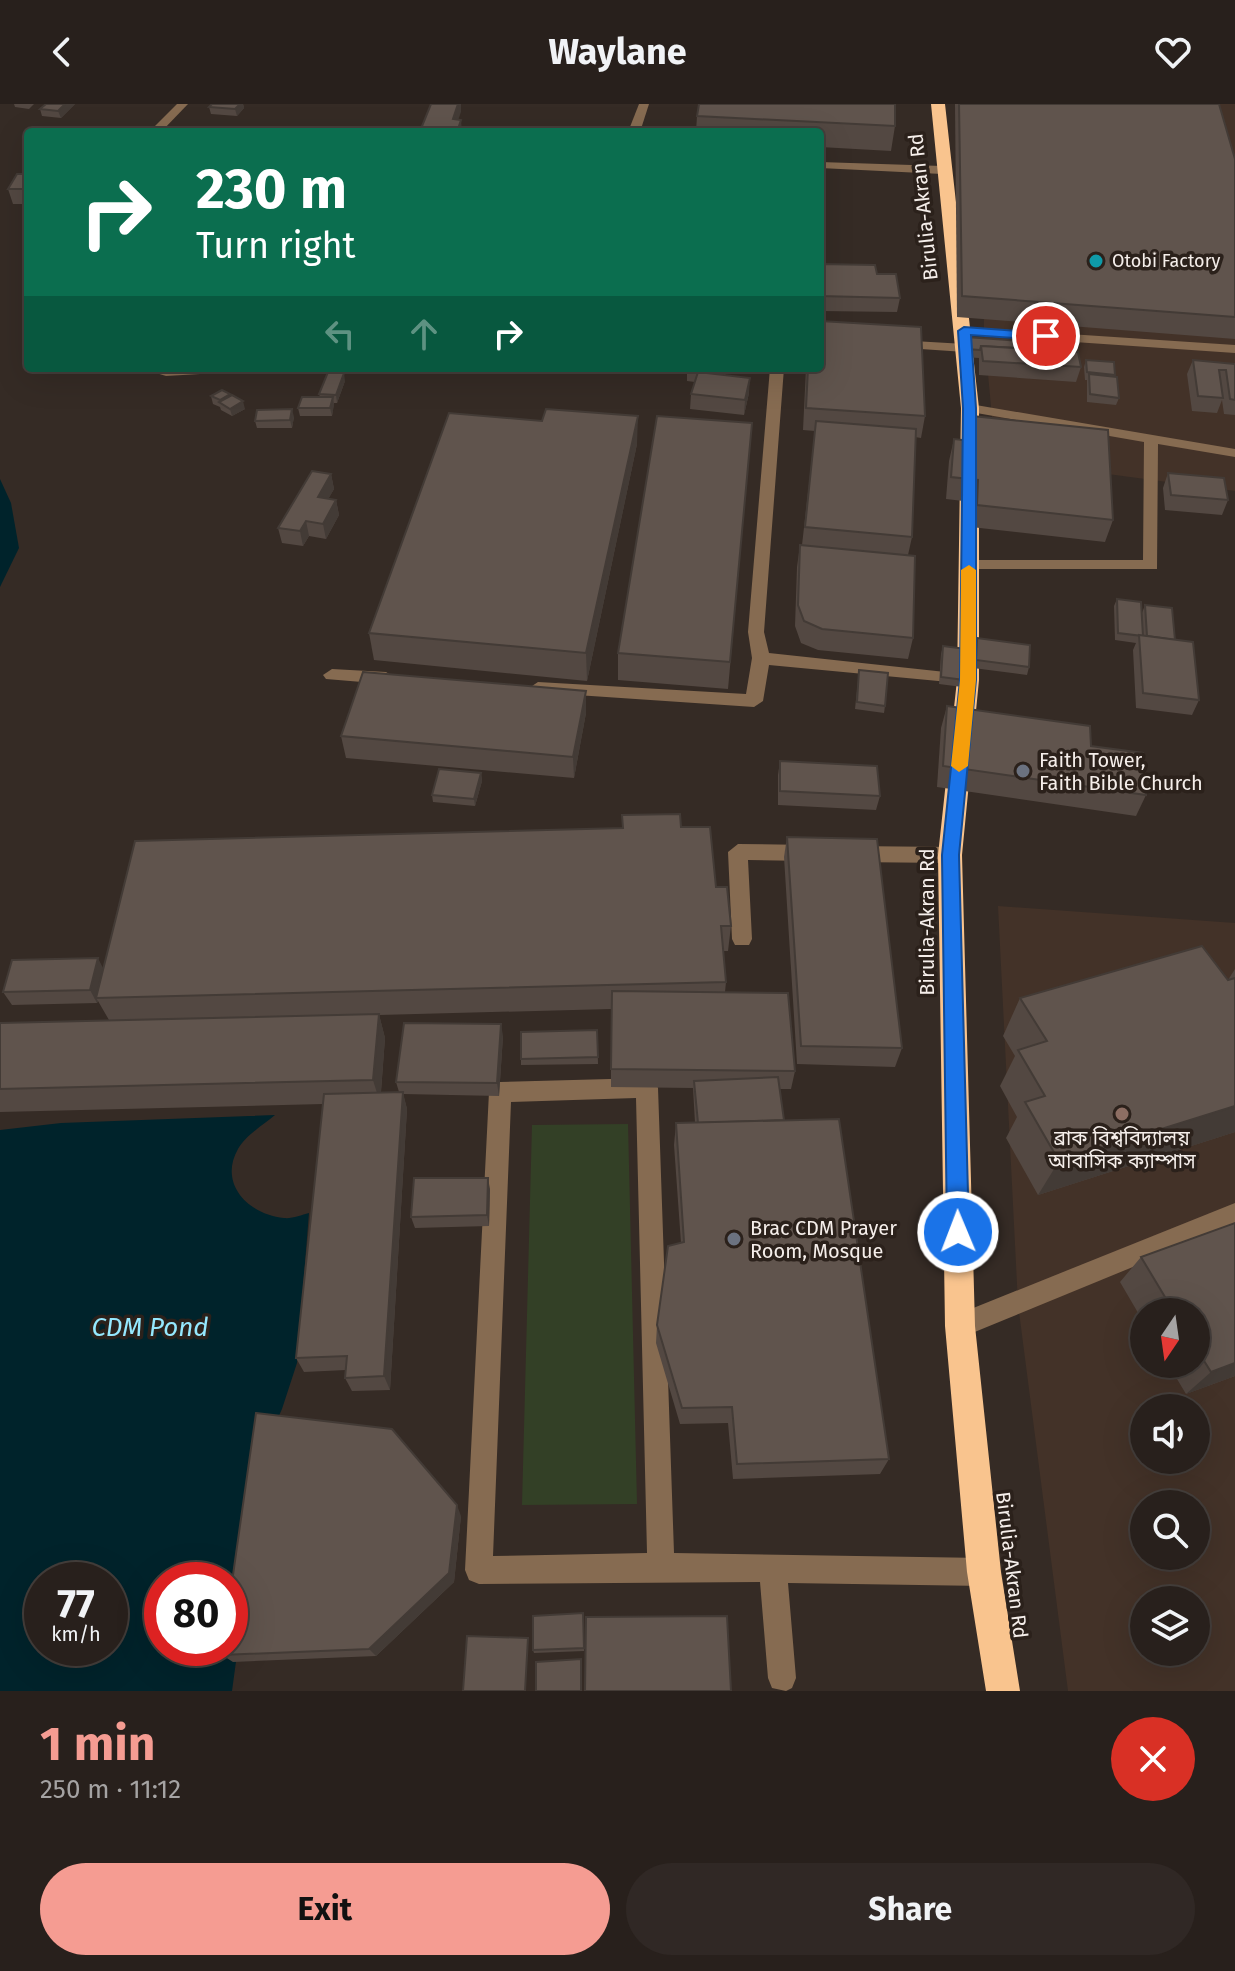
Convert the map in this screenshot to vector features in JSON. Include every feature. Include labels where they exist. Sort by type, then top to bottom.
[{"type":"highway","name":"Birulia-Akran Rd","points":[[938,104],[942,170],[970,408],[968,680],[950,855],[960,1326],[984,1572],[1003,1691]]},
{"type":"street","points":[[159,128],[183,104]]},
{"type":"street","points":[[635,128],[644,104]]},
{"type":"street","points":[[824,165],[942,170]]},
{"type":"street","points":[[878,343],[964,339],[1235,349]]},
{"type":"street","points":[[520,687],[754,701],[761,658],[756,632],[777,372]]},
{"type":"street","points":[[970,408],[1235,453]]},
{"type":"street","points":[[969,564],[1151,565],[1151,437]]},
{"type":"street","points":[[761,658],[968,680]]},
{"type":"street","points":[[332,675],[410,680]]},
{"type":"street","points":[[742,939],[738,852],[950,855]]},
{"type":"street","points":[[661,1567],[647,1088],[500,1092],[479,1570],[661,1567],[984,1572]]},
{"type":"street","points":[[960,1326],[1235,1214]]},
{"type":"street","points":[[773,1568],[782,1678]]},
{"type":"shaded area","name":"Otobi Factory","points":[[968,104],[1235,104],[1235,491],[996,459],[984,332],[984,217]]},
{"type":"shaded area","name":"ব্রাক বিশ্ববিদ্যালয় আবাসিক ক্যাম্পাস","points":[[998,906],[1235,923],[1235,1691],[1068,1691],[1018,1304]]},
{"type":"green space","points":[[628,1124],[637,1504],[522,1505],[532,1125]]},
{"type":"water","points":[[0,479],[11,503],[19,548],[0,587]]},
{"type":"water","name":"CDM Pond","points":[[275,1115],[238,1149],[232,1174],[235,1185],[240,1196],[249,1204],[271,1216],[287,1218],[309,1213],[297,1363],[282,1409],[254,1471],[247,1562],[144,1562],[144,1666],[235,1666],[232,1691],[0,1691],[0,1130],[61,1123]]},
{"type":"building","points":[[46,104],[65,104],[58,111],[40,109]]},
{"type":"building","points":[[212,104],[240,104],[235,109],[209,107]]},
{"type":"building","points":[[431,104],[458,104],[453,119],[461,120],[458,128],[421,128]]},
{"type":"building","points":[[699,104],[895,104],[895,126],[697,116]]},
{"type":"building","name":"Otobi Factory","points":[[959,104],[1219,104],[1235,159],[1235,317],[962,296]]},
{"type":"building","points":[[17,174],[24,174],[24,189],[8,189]]},
{"type":"building","points":[[824,264],[875,265],[877,274],[896,274],[900,298],[824,296]]},
{"type":"building","points":[[824,321],[921,327],[925,416],[806,408],[808,372],[824,372]]},
{"type":"building","points":[[966,337],[1036,342],[1037,349],[981,346],[980,350],[966,349]]},
{"type":"building","points":[[981,346],[1078,352],[1081,367],[983,361]]},
{"type":"building","points":[[1086,360],[1114,362],[1115,375],[1087,372]]},
{"type":"building","points":[[1193,360],[1235,364],[1235,400],[1230,399],[1226,370],[1219,370],[1223,398],[1198,396]]},
{"type":"building","points":[[328,372],[344,373],[336,395],[319,394]]},
{"type":"building","points":[[698,372],[750,378],[745,400],[691,394]]},
{"type":"building","points":[[1089,374],[1117,377],[1119,398],[1090,394]]},
{"type":"building","points":[[222,390],[230,394],[220,400],[211,396]]},
{"type":"building","points":[[232,395],[243,401],[230,409],[219,402]]},
{"type":"building","points":[[302,397],[333,397],[330,408],[298,408]]},
{"type":"building","points":[[292,409],[290,420],[255,421],[257,410]]},
{"type":"building","points":[[546,409],[638,416],[586,653],[369,633],[449,413],[542,421]]},
{"type":"building","points":[[657,416],[752,423],[730,662],[618,653]]},
{"type":"building","points":[[972,416],[1108,430],[1113,520],[977,505],[978,480],[951,477],[954,439],[971,441]]},
{"type":"building","points":[[816,421],[916,429],[912,537],[805,527]]},
{"type":"building","points":[[312,471],[331,474],[318,497],[336,500],[323,524],[306,521],[300,531],[278,528]]},
{"type":"building","points":[[1168,473],[1224,478],[1228,500],[1171,495]]},
{"type":"building","points":[[800,545],[915,556],[913,638],[822,629],[804,621],[798,605]]},
{"type":"building","points":[[1117,599],[1141,602],[1143,636],[1118,633]]},
{"type":"building","points":[[1145,605],[1172,608],[1175,640],[1147,636]]},
{"type":"building","points":[[1139,635],[1193,642],[1199,700],[1143,693]]},
{"type":"building","points":[[977,638],[1030,645],[1029,667],[976,660]]},
{"type":"building","points":[[943,646],[974,650],[972,681],[941,677]]},
{"type":"building","points":[[859,670],[888,673],[885,706],[857,702]]},
{"type":"building","points":[[363,672],[586,691],[573,757],[341,736]]},
{"type":"building","points":[[947,706],[1090,726],[1091,746],[1143,753],[1146,795],[943,766]]},
{"type":"building","points":[[780,761],[877,766],[880,796],[780,791]]},
{"type":"building","points":[[439,769],[481,773],[474,799],[432,795]]},
{"type":"building","points":[[680,814],[681,827],[710,827],[716,887],[727,887],[731,926],[721,926],[726,982],[96,998],[135,841],[623,828],[622,815]]},
{"type":"building","points":[[787,837],[877,839],[902,1048],[801,1046]]},
{"type":"building","points":[[1202,946],[1228,980],[1235,978],[1235,1106],[1059,1161],[1025,1102],[1045,1096],[1018,1050],[1047,1041],[1020,998]]},
{"type":"building","points":[[98,958],[90,990],[3,992],[12,960]]},
{"type":"building","points":[[612,991],[788,993],[795,1071],[611,1069]]},
{"type":"building","points":[[379,1014],[373,1080],[0,1089],[0,1023]]},
{"type":"building","points":[[404,1023],[501,1024],[497,1083],[396,1082]]},
{"type":"building","points":[[597,1030],[598,1057],[521,1059],[521,1032]]},
{"type":"building","points":[[778,1077],[784,1120],[698,1123],[694,1081]]},
{"type":"building","points":[[403,1092],[384,1376],[345,1378],[347,1356],[296,1358],[324,1094]]},
{"type":"building","points":[[839,1119],[889,1459],[737,1464],[732,1407],[682,1408],[657,1325],[668,1246],[684,1242],[676,1123]]},
{"type":"building","points":[[414,1178],[488,1178],[487,1215],[411,1217]]},
{"type":"building","points":[[1235,1223],[1235,1363],[1210,1370],[1210,1298],[1166,1298],[1141,1257]]},
{"type":"building","points":[[256,1413],[392,1429],[457,1505],[449,1573],[369,1649],[248,1654],[248,1562],[235,1562]]},
{"type":"building","points":[[583,1613],[584,1648],[533,1650],[533,1616]]},
{"type":"building","points":[[727,1616],[731,1691],[585,1691],[586,1617]]},
{"type":"building","points":[[467,1636],[528,1638],[525,1691],[463,1691]]},
{"type":"building","points":[[581,1659],[581,1691],[536,1691],[536,1662]]},
{"type":"slow traffic","points":[[959,766],[968,680],[969,570]]},
{"type":"place","name":"Otobi Factory","points":[[1096,261]]},
{"type":"place","name":"Faith Tower, Faith Bible Church","points":[[1023,771]]},
{"type":"place","name":"ব্রাক বিশ্ববিদ্যালয় আবাসিক ক্যাম্পাস","points":[[1122,1114]]},
{"type":"place","name":"Brac CDM Prayer Room, Mosque","points":[[734,1239]]},
{"type":"route","points":[[958,1232],[950,855],[968,680],[970,408],[964,331],[1046,336]]}]
